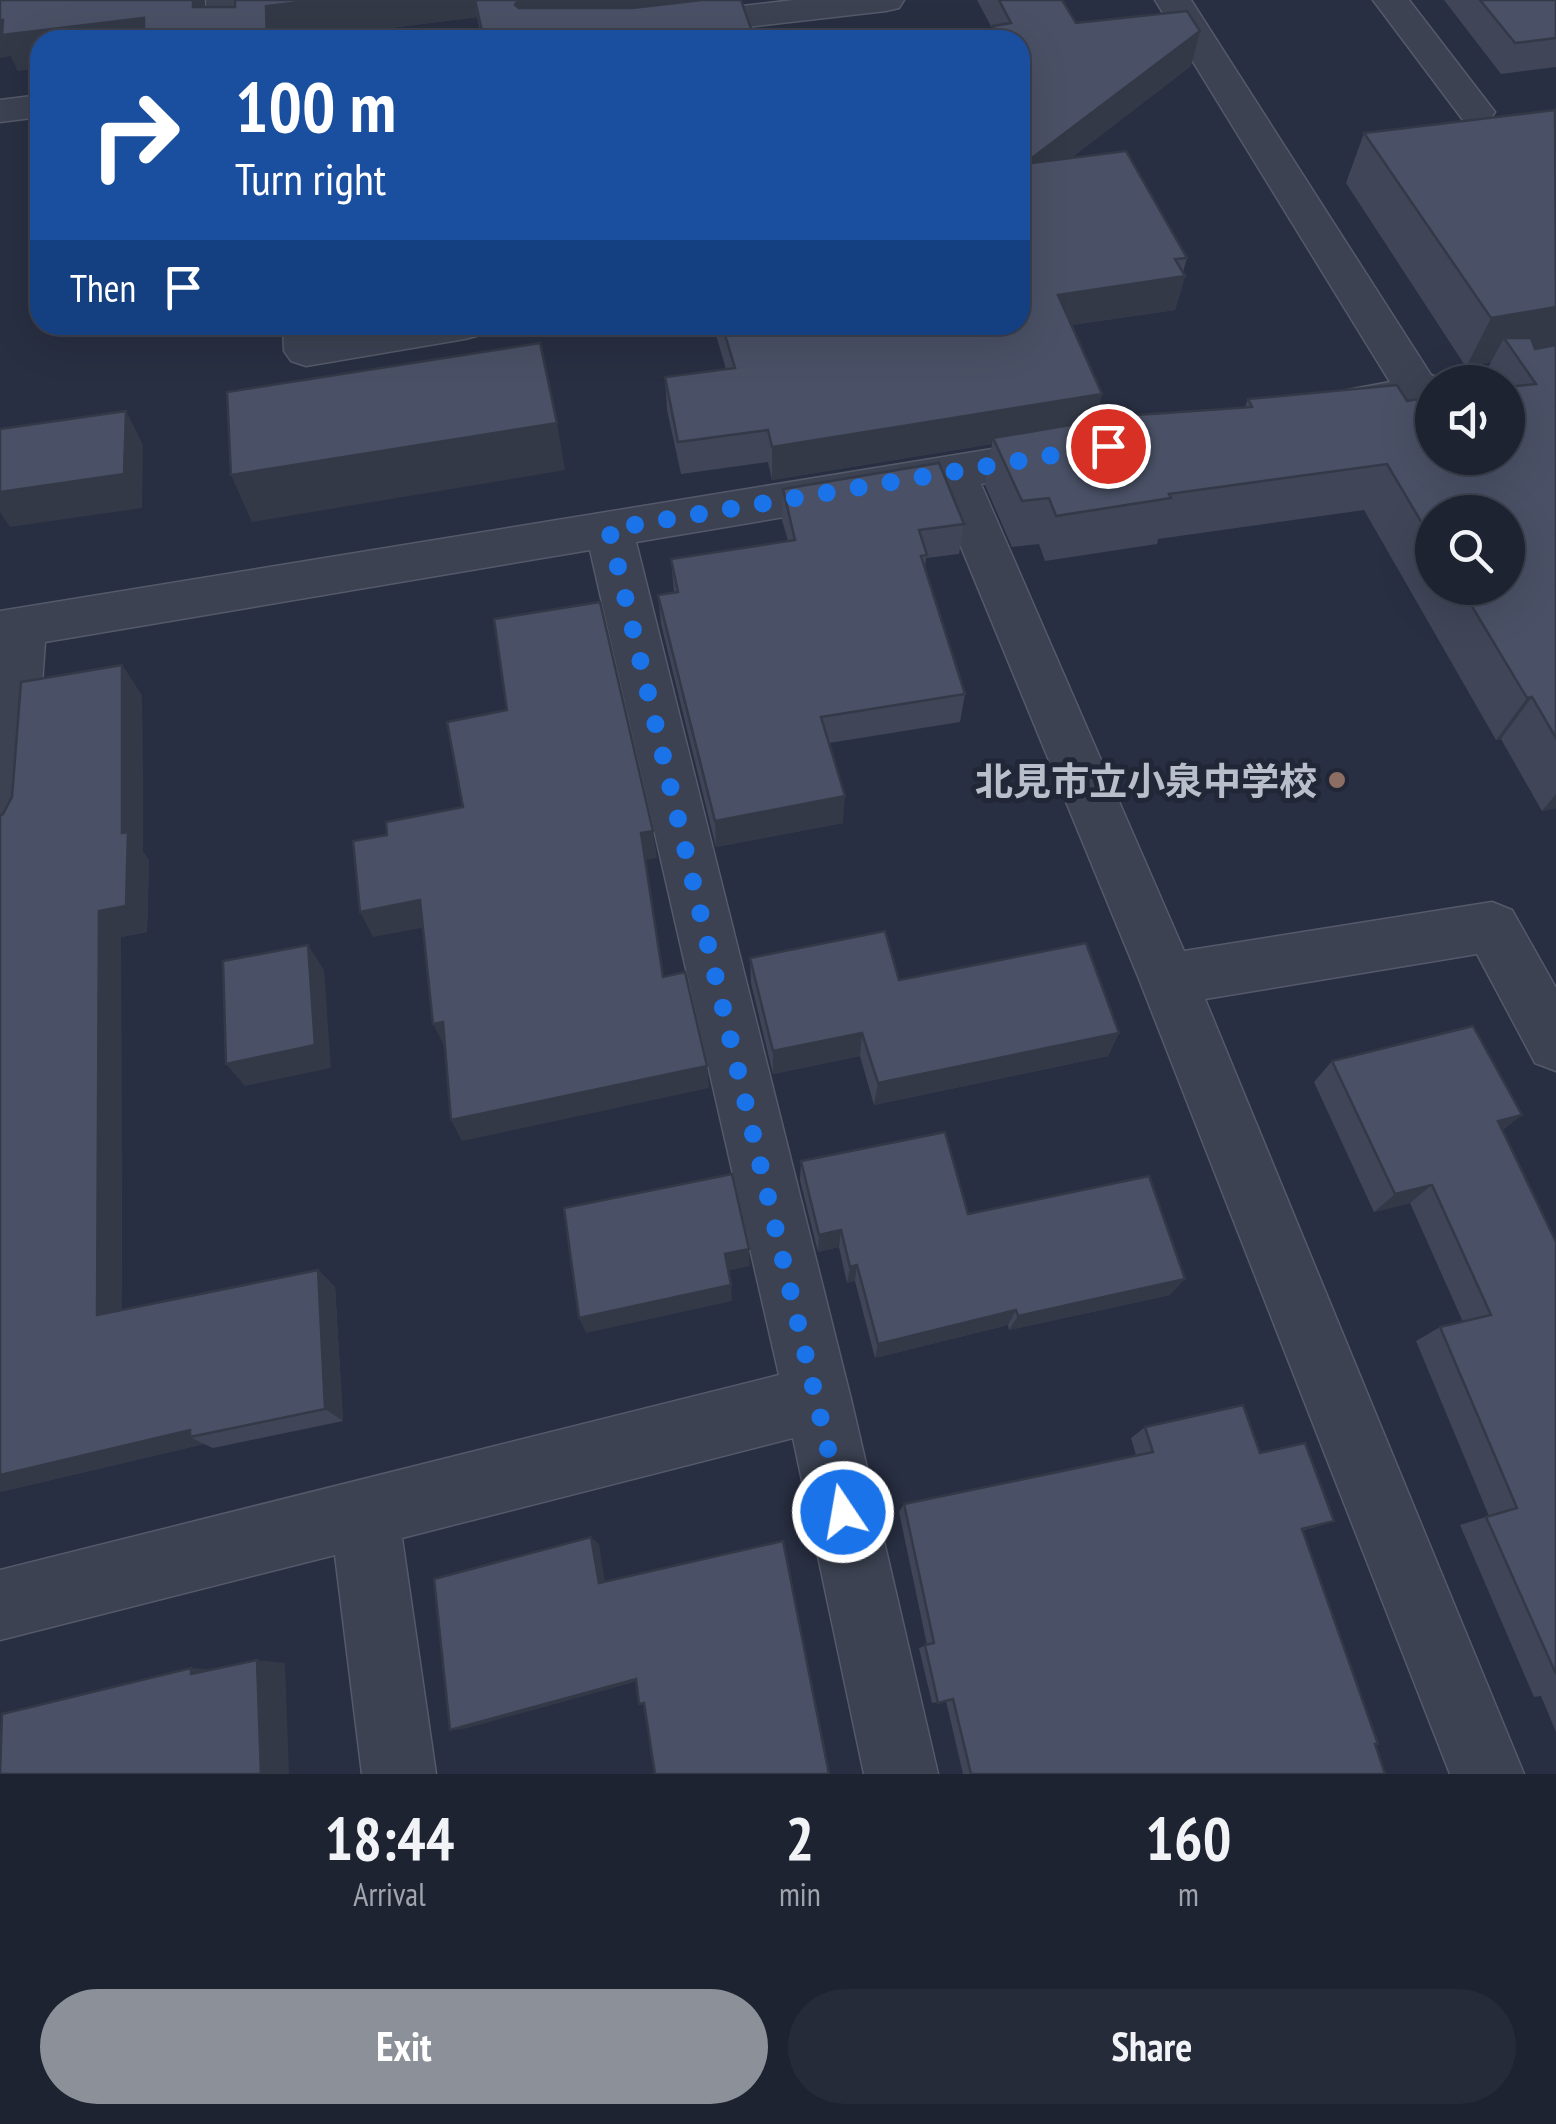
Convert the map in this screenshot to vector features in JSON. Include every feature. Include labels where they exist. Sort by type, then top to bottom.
[{"type":"street","points":[[224,0],[226,30]]},
{"type":"street","points":[[548,0],[550,30]]},
{"type":"street","points":[[1173,0],[1415,374]]},
{"type":"street","points":[[1391,0],[1476,112]]},
{"type":"street","points":[[627,30],[872,1]]},
{"type":"street","points":[[0,111],[30,107]]},
{"type":"street","points":[[305,335],[306,352],[406,335]]},
{"type":"street","points":[[1283,416],[1415,393]]},
{"type":"street","points":[[6,825],[10,628],[1108,446]]},
{"type":"street","points":[[953,472],[1168,979],[1487,1774]]},
{"type":"street","points":[[609,529],[818,1399],[901,1774]]},
{"type":"street","points":[[1168,979],[1492,928],[1556,1044]]},
{"type":"street","points":[[0,1606],[818,1399]]},
{"type":"street","points":[[364,1512],[399,1774]]},
{"type":"building","points":[[0,0],[193,0],[193,7],[235,7],[235,0],[318,0],[266,6],[267,30],[144,30],[144,18],[2,35]]},
{"type":"building","points":[[475,0],[518,0],[515,5],[519,8],[632,8],[741,0],[752,30],[482,30]]},
{"type":"building","points":[[999,0],[1062,0],[1076,23],[1187,11],[1200,31],[1030,159],[1030,30],[995,30],[993,26],[1011,23]]},
{"type":"building","points":[[1480,0],[1556,0],[1556,38],[1515,43]]},
{"type":"building","points":[[1555,110],[1556,307],[1491,318],[1364,133]]},
{"type":"building","points":[[1126,151],[1187,258],[1175,259],[1185,276],[1058,295],[1102,394],[772,447],[768,430],[678,442],[665,377],[735,368],[725,335],[1030,335],[1030,163]]},
{"type":"building","points":[[1504,338],[1531,338],[1535,349],[1556,345],[1556,738],[1471,605],[1525,605],[1525,495],[1415,495],[1415,511],[1387,464],[1169,494],[1171,498],[1056,516],[1049,498],[1022,501],[993,438],[1123,416],[1252,407],[1248,399],[1397,385],[1407,401],[1415,400],[1415,475],[1525,475],[1525,385],[1536,384]]},
{"type":"building","points":[[540,343],[557,423],[231,475],[227,392]]},
{"type":"building","points":[[126,411],[124,474],[0,492],[0,429]]},
{"type":"building","points":[[939,463],[964,524],[919,530],[927,555],[921,556],[965,694],[821,717],[845,796],[715,821],[658,595],[678,592],[671,559],[795,540],[783,489]]},
{"type":"building","points":[[600,602],[653,831],[641,833],[663,977],[685,972],[707,1066],[451,1120],[443,1022],[433,1024],[420,900],[360,912],[353,841],[387,835],[386,822],[463,807],[447,722],[507,710],[494,619]]},
{"type":"building","points":[[122,665],[122,833],[128,832],[126,906],[99,911],[97,1315],[318,1270],[325,1409],[190,1437],[190,1430],[0,1475],[0,816],[12,797],[21,682]]},
{"type":"building","points":[[885,931],[899,980],[1086,943],[1119,1033],[878,1083],[862,1033],[773,1051],[750,958]]},
{"type":"building","points":[[308,945],[315,1045],[226,1064],[223,961]]},
{"type":"building","points":[[1473,1026],[1522,1115],[1498,1121],[1556,1242],[1556,1674],[1486,1517],[1517,1508],[1440,1327],[1491,1315],[1432,1185],[1395,1194],[1332,1061]]},
{"type":"building","points":[[945,1132],[968,1214],[1149,1176],[1185,1279],[1018,1316],[1016,1310],[878,1344],[857,1265],[850,1267],[841,1230],[819,1235],[801,1161]]},
{"type":"building","points":[[732,1174],[749,1249],[725,1254],[731,1285],[579,1318],[564,1208]]},
{"type":"building","points":[[1243,1405],[1260,1453],[1305,1443],[1334,1521],[1302,1529],[1385,1774],[971,1774],[953,1699],[938,1703],[925,1645],[934,1643],[904,1504],[1153,1452],[1145,1427]]},
{"type":"building","points":[[591,1537],[599,1583],[783,1541],[829,1774],[655,1774],[644,1703],[639,1704],[636,1679],[450,1730],[434,1579]]},
{"type":"building","points":[[257,1660],[261,1774],[0,1774],[2,1714],[191,1668],[191,1674]]},
{"type":"place","name":"北見市立小泉中学校","points":[[1337,780]]},
{"type":"route","points":[[843,1512],[609,529],[1108,446]]}]
